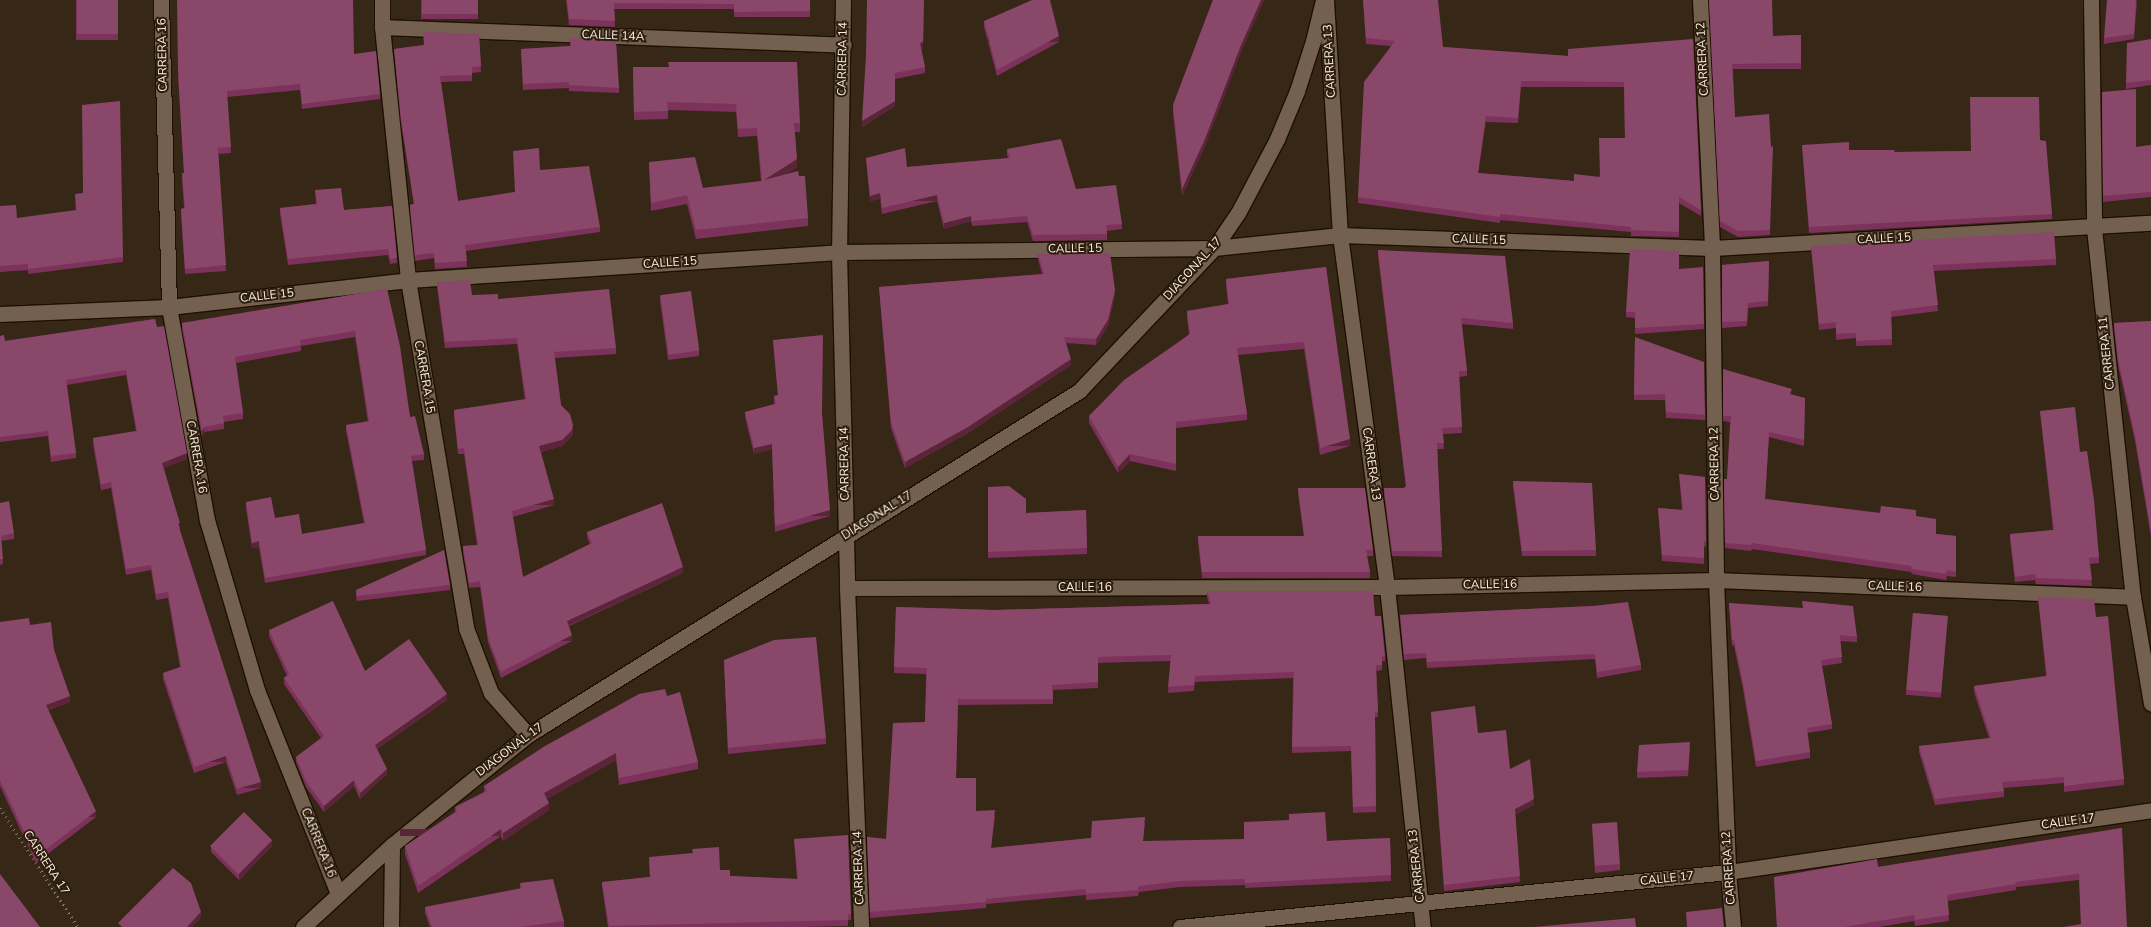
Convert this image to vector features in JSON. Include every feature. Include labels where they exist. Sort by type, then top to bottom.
[{"type":"street","name":"CARRERA 16","points":[[162,0],[169,307],[207,520],[257,690],[338,894]]},
{"type":"street","name":"CARRERA 15","points":[[382,0],[382,27],[408,280],[466,628],[491,693],[528,735]]},
{"type":"street","name":"CARRERA 14","points":[[844,0],[839,252],[847,588],[861,927]]},
{"type":"street","name":"CARRERA 13","points":[[1325,0],[1340,234],[1387,588],[1423,927]]},
{"type":"street","name":"DIAGONAL 17","points":[[303,927],[392,845],[528,735],[846,534],[1079,391],[1214,248],[1238,213],[1277,140],[1297,91],[1325,0]]},
{"type":"street","name":"CARRERA 12","points":[[1700,0],[1712,248],[1716,580],[1728,872],[1733,927]]},
{"type":"street","name":"CARRERA 11","points":[[2090,0],[2094,228],[2132,597],[2151,704]]},
{"type":"street","name":"CALLE 14A","points":[[382,27],[844,46]]},
{"type":"street","name":"CALLE 15","points":[[0,314],[169,307],[408,280],[839,252],[1214,248],[1340,234],[1712,248],[2094,228],[2151,223]]},
{"type":"street","name":"CALLE 16","points":[[847,588],[1387,588],[1716,580],[2132,597]]},
{"type":"street","name":"CALLE 17","points":[[1180,927],[1728,872],[2151,810]]},
{"type":"street","points":[[391,927],[392,845]]},
{"type":"path","name":"CARRERA 17","points":[[0,808],[78,927]]},
{"type":"building","points":[[77,0],[118,0],[118,34],[77,34]]},
{"type":"building","points":[[177,0],[353,0],[354,54],[376,51],[380,94],[302,104],[300,84],[227,91],[231,147],[218,148],[226,265],[185,269],[181,209],[185,208],[178,70]]},
{"type":"building","points":[[422,0],[478,0],[478,14],[422,14]]},
{"type":"building","points":[[567,0],[810,0],[810,11],[734,12],[734,4],[614,3],[615,21],[569,19]]},
{"type":"building","points":[[867,0],[924,0],[923,42],[920,43],[925,67],[895,73],[895,101],[862,121],[866,55]]},
{"type":"building","points":[[1032,0],[1050,0],[1059,36],[997,70],[984,21]]},
{"type":"building","points":[[1213,0],[1261,0],[1241,45],[1205,139],[1182,189],[1173,105]]},
{"type":"building","points":[[1363,0],[1438,0],[1443,47],[1568,56],[1568,49],[1693,39],[1701,210],[1679,197],[1679,232],[1631,230],[1631,227],[1500,214],[1500,217],[1358,197],[1364,82],[1395,41],[1366,38]],"holes":[[[1521,81],[1624,82],[1625,138],[1599,138],[1600,177],[1574,174],[1574,181],[1478,173],[1486,116],[1518,118]]]},
{"type":"building","points":[[1709,0],[1772,0],[1773,36],[1801,35],[1801,63],[1732,64],[1735,117],[1769,114],[1771,147],[1773,146],[1770,230],[1738,231],[1720,221]]},
{"type":"building","points":[[2107,0],[2136,0],[2134,34],[2104,38]]},
{"type":"building","points":[[423,32],[479,34],[481,66],[472,67],[472,75],[440,76],[458,201],[515,192],[513,151],[539,148],[540,170],[589,166],[600,227],[465,245],[467,261],[435,263],[434,253],[415,255],[410,205],[414,204],[401,118],[394,49],[424,45]]},
{"type":"building","points":[[570,38],[616,40],[619,88],[569,85],[569,82],[523,84],[521,49],[571,46]]},
{"type":"building","points":[[2151,39],[2151,80],[2126,83],[2127,43]]},
{"type":"building","points":[[668,62],[797,62],[800,123],[794,123],[797,159],[764,180],[798,171],[799,176],[805,176],[808,218],[696,230],[687,195],[651,203],[649,162],[695,157],[703,188],[762,181],[757,128],[738,129],[736,104],[667,102],[668,111],[634,112],[633,67],[669,67]]},
{"type":"building","points":[[2136,89],[2136,147],[2151,145],[2151,192],[2103,196],[2102,92]]},
{"type":"building","points":[[1970,97],[2039,97],[2040,140],[2046,141],[2052,214],[1809,227],[1802,145],[1849,142],[1849,150],[1894,150],[1895,152],[1971,151]]},
{"type":"building","points":[[120,101],[123,257],[28,269],[28,264],[0,266],[0,206],[16,205],[17,218],[76,210],[75,194],[83,193],[82,105]]},
{"type":"building","points":[[1061,139],[1076,189],[1116,185],[1122,224],[1106,225],[1107,234],[1033,235],[1027,216],[972,221],[971,216],[944,223],[937,195],[882,208],[880,193],[870,196],[866,158],[905,148],[907,167],[1010,158],[1007,149]]},
{"type":"building","points":[[341,188],[344,210],[392,206],[397,258],[390,259],[388,249],[288,259],[280,208],[317,204],[315,190]]},
{"type":"building","points":[[2054,232],[2056,259],[1933,265],[1938,305],[1891,311],[1892,339],[1856,341],[1856,333],[1836,334],[1836,322],[1819,324],[1811,246]]},
{"type":"building","points":[[1630,249],[1679,251],[1679,269],[1703,267],[1704,324],[1635,328],[1635,312],[1626,312]]},
{"type":"building","points":[[1378,250],[1505,256],[1513,323],[1461,318],[1467,371],[1459,371],[1462,427],[1442,428],[1444,443],[1437,443],[1442,551],[1392,551],[1384,488],[1404,488],[1406,486]]},
{"type":"building","points":[[1110,253],[1115,290],[1108,320],[1096,339],[1064,337],[1071,359],[968,427],[905,462],[891,422],[879,287],[1044,274],[1038,254]]},
{"type":"building","points":[[1769,261],[1768,301],[1748,303],[1747,321],[1722,322],[1722,265]]},
{"type":"building","points":[[1326,267],[1350,439],[1320,448],[1304,342],[1237,348],[1247,414],[1176,422],[1176,464],[1130,454],[1118,467],[1089,416],[1124,380],[1190,334],[1187,311],[1229,304],[1226,279]]},
{"type":"building","points":[[470,280],[472,295],[498,294],[498,299],[609,289],[616,348],[554,352],[561,405],[570,414],[573,425],[572,430],[562,440],[539,446],[554,499],[512,511],[523,577],[592,543],[587,532],[662,503],[683,567],[567,621],[572,635],[501,672],[488,637],[480,581],[469,583],[463,546],[478,545],[464,448],[458,449],[454,410],[526,399],[517,338],[445,342],[437,282]]},
{"type":"building","points":[[387,289],[400,346],[410,417],[415,416],[424,454],[411,456],[426,550],[265,578],[259,541],[252,543],[246,502],[271,497],[275,518],[299,514],[302,534],[365,523],[346,425],[369,421],[355,331],[300,340],[301,345],[235,357],[243,413],[223,416],[224,423],[204,427],[202,431],[182,323]]},
{"type":"building","points":[[691,291],[699,350],[669,355],[660,295]]},
{"type":"building","points":[[155,319],[157,327],[164,326],[187,453],[162,463],[180,523],[178,524],[261,782],[237,789],[226,756],[194,767],[163,673],[181,667],[168,592],[156,594],[151,565],[126,569],[111,482],[101,484],[93,438],[137,431],[126,370],[66,380],[76,453],[51,456],[48,431],[0,437],[0,336],[4,335],[5,341]]},
{"type":"building","points":[[2151,321],[2151,531],[2135,436],[2118,359],[2114,323]]},
{"type":"building","points":[[823,335],[822,414],[830,510],[775,526],[772,444],[754,448],[745,412],[776,404],[774,396],[778,395],[773,340]]},
{"type":"building","points":[[1635,337],[1704,362],[1705,415],[1666,412],[1665,394],[1634,395]]},
{"type":"building","points":[[1723,369],[1792,389],[1790,394],[1805,398],[1804,440],[1769,432],[1765,499],[1880,513],[1881,506],[1916,510],[1916,516],[1936,519],[1936,534],[1956,536],[1956,572],[1947,570],[1946,574],[1912,569],[1911,566],[1752,543],[1751,545],[1725,543],[1724,479],[1727,479],[1731,416],[1723,416]]},
{"type":"building","points":[[2075,407],[2080,452],[2087,451],[2094,500],[2099,557],[2089,558],[2092,580],[2036,578],[2035,574],[2015,577],[2010,534],[2054,530],[2040,411]]},
{"type":"building","points":[[1679,474],[1705,477],[1706,541],[1704,541],[1704,558],[1662,555],[1658,508],[1683,510]]},
{"type":"building","points":[[1513,481],[1592,483],[1596,550],[1522,551]]},
{"type":"building","points":[[1009,486],[1026,499],[1026,513],[1086,510],[1087,548],[988,552],[988,487]]},
{"type":"building","points":[[1298,488],[1365,488],[1373,550],[1366,550],[1370,572],[1202,572],[1198,536],[1304,536]]},
{"type":"building","points":[[9,501],[14,533],[1,536],[3,559],[0,559],[0,503]]},
{"type":"building","points":[[444,550],[450,585],[357,596],[356,590]]},
{"type":"building","points":[[1207,591],[1373,591],[1375,616],[1381,616],[1385,655],[1382,656],[1382,665],[1376,665],[1378,712],[1375,712],[1376,806],[1353,807],[1351,746],[1292,747],[1294,672],[1195,676],[1194,685],[1168,687],[1171,655],[1098,657],[1098,682],[1052,685],[1053,699],[958,699],[956,778],[976,778],[976,811],[995,810],[991,848],[1091,838],[1092,821],[1145,817],[1143,841],[1244,839],[1244,822],[1289,820],[1289,814],[1325,812],[1327,841],[1390,838],[1391,875],[1245,883],[1245,879],[1180,881],[1139,886],[1138,890],[1086,894],[1086,889],[986,899],[986,902],[870,912],[867,837],[886,839],[893,723],[925,722],[927,668],[894,667],[896,607],[994,610],[1211,604]]},
{"type":"building","points":[[2038,597],[2094,599],[2096,617],[2108,616],[2124,779],[2064,786],[2064,777],[2002,782],[2004,791],[1935,799],[1919,746],[1991,738],[1974,686],[2047,676]]},
{"type":"building","points":[[333,601],[365,671],[409,639],[447,694],[375,745],[387,769],[360,793],[354,780],[324,806],[306,781],[296,757],[324,736],[284,678],[289,674],[269,630]]},
{"type":"building","points":[[1802,601],[1853,606],[1857,637],[1840,635],[1842,657],[1821,660],[1832,724],[1807,728],[1810,752],[1756,761],[1743,683],[1734,640],[1732,640],[1729,603],[1803,608]]},
{"type":"building","points":[[1628,602],[1641,665],[1597,672],[1595,654],[1427,662],[1426,653],[1404,654],[1400,615],[1593,606]]},
{"type":"building","points":[[1913,613],[1948,616],[1941,693],[1906,690]]},
{"type":"building","points":[[29,618],[30,625],[51,622],[54,650],[70,696],[46,705],[96,811],[36,857],[0,780],[0,622]]},
{"type":"building","points":[[816,637],[826,738],[728,748],[724,660],[774,640]]},
{"type":"building","points":[[665,689],[667,696],[680,692],[698,762],[619,778],[616,753],[544,793],[549,803],[503,833],[501,829],[418,886],[405,846],[457,811],[455,807],[487,791],[484,786],[545,746],[639,694]]},
{"type":"building","points":[[1475,706],[1478,733],[1506,730],[1510,769],[1530,759],[1534,799],[1515,809],[1520,876],[1444,885],[1431,712]]},
{"type":"building","points":[[1690,742],[1688,770],[1637,772],[1639,745]]},
{"type":"building","points":[[244,812],[272,840],[238,874],[210,846]]},
{"type":"building","points":[[1617,822],[1620,864],[1595,866],[1592,824]]},
{"type":"building","points":[[2122,828],[2127,927],[2063,927],[2081,924],[2079,874],[2015,882],[2016,884],[1947,895],[1949,915],[1915,920],[1914,915],[1844,927],[1777,927],[1774,877],[1877,859],[1878,867]]},
{"type":"building","points":[[848,835],[851,914],[848,914],[848,920],[609,926],[602,882],[650,877],[649,857],[693,853],[692,849],[719,847],[720,870],[730,870],[730,876],[798,879],[794,839]]},
{"type":"building","points":[[173,868],[191,883],[201,912],[187,927],[122,927],[118,923]]},
{"type":"building","points":[[0,874],[40,927],[0,927]]},
{"type":"building","points":[[553,879],[564,921],[520,927],[432,927],[425,907],[522,888],[520,883]]},
{"type":"building","points":[[1722,908],[1724,927],[1687,927],[1686,912]]},
{"type":"building","points":[[1635,918],[1636,927],[1533,927]]}]
